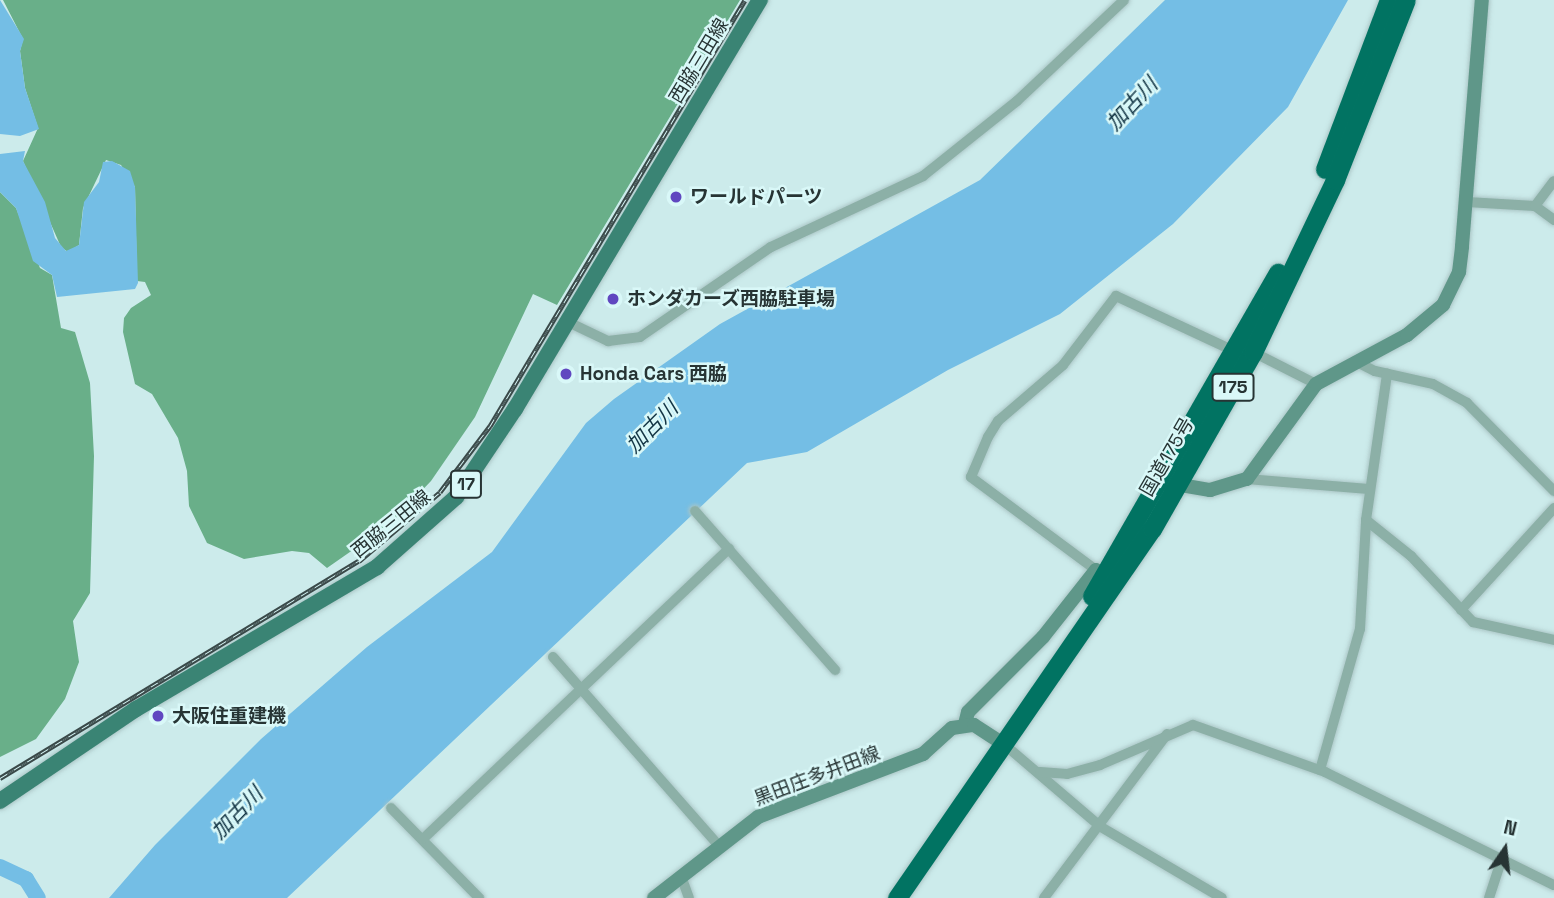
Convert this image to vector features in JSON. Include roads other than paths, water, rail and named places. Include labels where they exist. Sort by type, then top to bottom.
[{"type":"highway","name":"国道175号","points":[[1245,352],[1315,194],[1389,0]]},
{"type":"highway","name":"国道175号","points":[[897,898],[1000,742],[1100,573],[1169,483],[1245,352],[1335,180],[1406,0]]},
{"type":"highway","name":"国道175号","points":[[881,898],[1000,742],[1152,529],[1169,483]]},
{"type":"main road","name":"西脇三田線","points":[[0,801],[136,709],[377,567],[419,533],[479,466],[760,0]]},
{"type":"street","points":[[566,321],[608,341],[640,337],[771,247],[923,176],[1017,100],[1124,0]]},
{"type":"street","points":[[1247,479],[1317,384],[1407,335],[1443,306],[1459,272],[1482,0]]},
{"type":"street","points":[[1535,206],[1554,181]]},
{"type":"street","points":[[1466,202],[1535,206],[1554,220]]},
{"type":"street","points":[[1100,573],[971,477],[998,421],[1063,365],[1116,296],[1317,384]]},
{"type":"street","points":[[1355,361],[1387,374],[1433,384],[1467,403],[1554,491]]},
{"type":"street","points":[[1320,770],[1360,629],[1369,489],[1387,374]]},
{"type":"street","points":[[1169,483],[1210,490],[1247,479],[1369,489]]},
{"type":"street","points":[[1461,610],[1554,508]]},
{"type":"street","points":[[695,511],[835,670]]},
{"type":"street","points":[[1366,520],[1410,556],[1473,622],[1554,640]]},
{"type":"street","points":[[423,839],[729,549]]},
{"type":"street","name":"黒田庄多井田線","points":[[654,898],[758,817],[923,754],[952,728],[965,724],[968,712],[1043,637],[1100,573]]},
{"type":"street","points":[[553,657],[719,846]]},
{"type":"street","points":[[965,724],[1000,742],[1040,772],[1101,827],[1222,898]]},
{"type":"street","points":[[1040,772],[1067,774],[1100,765],[1167,734],[1194,725],[1320,770],[1501,862],[1554,885]]},
{"type":"street","points":[[1044,898],[1101,827],[1167,734]]},
{"type":"street","points":[[391,808],[479,898]]},
{"type":"street","points":[[1489,898],[1501,862]]},
{"type":"street","points":[[681,876],[689,898]]},
{"type":"water","points":[[0,0],[24,39],[20,51],[25,88],[39,129],[20,136],[0,134]]},
{"type":"water","name":"加古川","points":[[1165,0],[1348,0],[1288,107],[1173,224],[1060,314],[948,370],[807,452],[747,463],[287,898],[109,898],[155,845],[261,739],[367,647],[492,552],[586,423],[614,399],[720,324],[980,180]]},
{"type":"water","points":[[25,151],[23,161],[45,202],[55,238],[66,251],[79,245],[84,202],[99,182],[103,162],[112,161],[130,171],[135,187],[138,283],[135,289],[57,297],[52,275],[33,261],[16,208],[0,192],[0,154]]},
{"type":"waterway","points":[[0,867],[26,879],[38,898]]},
{"type":"railway","points":[[0,778],[359,561],[440,492],[490,426],[745,0]]},
{"type":"place","name":"ワールドパーツ","points":[[676,197]]},
{"type":"place","name":"ホンダカーズ西脇駐車場","points":[[613,299]]},
{"type":"place","name":"Honda Cars 西脇","points":[[566,374]]},
{"type":"place","name":"大阪住重建機","points":[[158,716]]}]
